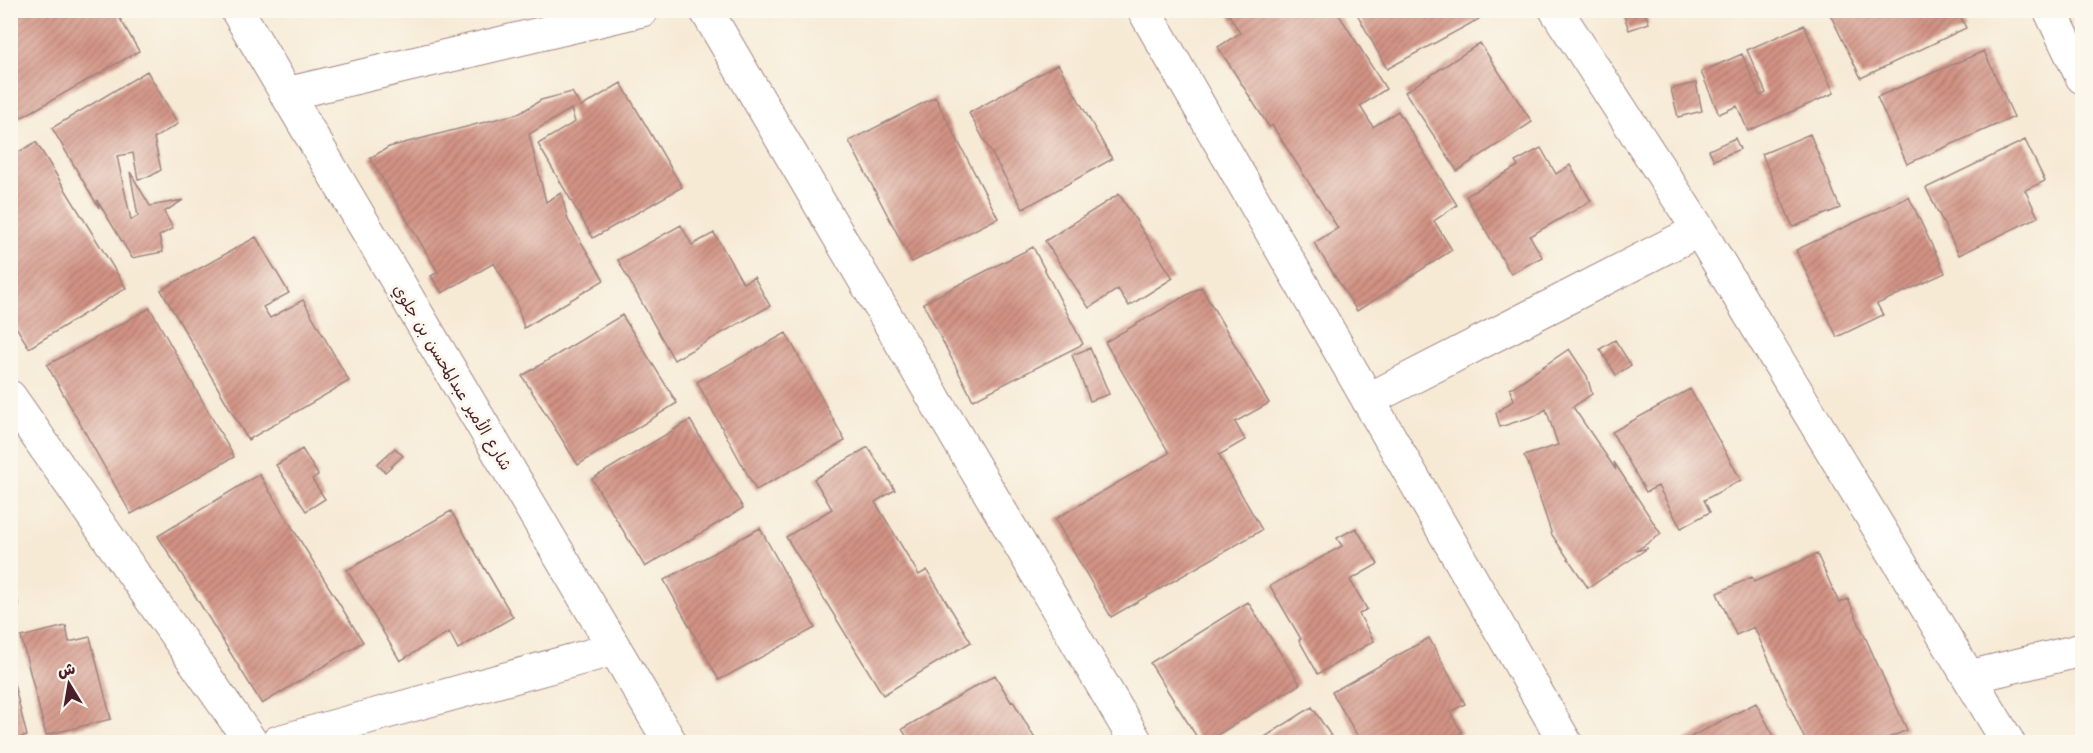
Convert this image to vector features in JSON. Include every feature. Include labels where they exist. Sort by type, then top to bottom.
[{"type":"street","name":"شارع الأمير عبدالمحسن بن جلوي","points":[[237,10],[670,742]]},
{"type":"street","points":[[286,94],[642,10]]},
{"type":"street","points":[[706,10],[1136,742]]},
{"type":"street","points":[[1144,10],[1565,742]]},
{"type":"street","points":[[1556,10],[1699,230],[2008,742]]},
{"type":"street","points":[[2050,10],[2082,76]]},
{"type":"street","points":[[1368,400],[1699,230]]},
{"type":"street","points":[[10,397],[251,742]]},
{"type":"street","points":[[278,742],[614,649]]},
{"type":"street","points":[[1969,677],[2082,650]]},
{"type":"building","points":[[10,10],[115,10],[139,51],[10,124]]},
{"type":"building","points":[[1226,10],[1336,10],[1386,89],[1360,106],[1373,127],[1398,111],[1457,205],[1434,221],[1452,250],[1357,311],[1314,243],[1338,228],[1272,125],[1269,127],[1218,47],[1240,33]]},
{"type":"building","points":[[1355,10],[1474,10],[1479,19],[1387,69]]},
{"type":"building","points":[[1622,10],[1644,10],[1649,23],[1629,30]]},
{"type":"building","points":[[1828,10],[1957,10],[1966,28],[1861,78]]},
{"type":"building","points":[[1804,25],[1834,93],[1748,131],[1737,106],[1719,114],[1701,72],[1742,54],[1760,96],[1766,93],[1747,50]]},
{"type":"building","points":[[1480,43],[1532,122],[1457,171],[1405,92]]},
{"type":"building","points":[[1984,51],[2014,117],[1907,164],[1877,97]]},
{"type":"building","points":[[1058,64],[1112,159],[1023,209],[969,113]]},
{"type":"building","points":[[147,71],[178,124],[154,138],[161,170],[151,176],[138,179],[133,153],[117,156],[131,220],[138,216],[130,172],[150,206],[183,200],[164,212],[173,228],[159,236],[163,252],[132,258],[97,200],[99,208],[52,128]]},
{"type":"building","points":[[621,83],[682,187],[593,238],[538,144],[575,122],[571,109],[529,134],[546,202],[561,193],[568,220],[604,280],[524,328],[516,301],[494,263],[442,293],[431,276],[438,272],[370,158],[389,147],[520,113],[541,100],[572,92],[581,107]]},
{"type":"building","points":[[1696,83],[1702,111],[1678,117],[1671,89]]},
{"type":"building","points":[[935,97],[998,218],[912,262],[849,141]]},
{"type":"building","points":[[1810,134],[1840,208],[1793,227],[1762,154]]},
{"type":"building","points":[[1735,138],[1740,149],[1714,160],[1709,150]]},
{"type":"building","points":[[2025,140],[2045,181],[2025,190],[2038,217],[1959,255],[1926,188]]},
{"type":"building","points":[[36,142],[126,288],[29,348],[10,317],[10,157]]},
{"type":"building","points":[[1541,148],[1556,174],[1570,165],[1591,201],[1530,236],[1542,257],[1511,274],[1466,196],[1518,166],[1515,162]]},
{"type":"building","points":[[1119,194],[1173,278],[1129,306],[1118,289],[1089,308],[1045,241]]},
{"type":"building","points":[[1909,197],[1945,273],[1877,304],[1883,315],[1837,337],[1796,250]]},
{"type":"building","points":[[681,225],[692,245],[714,233],[743,283],[754,277],[770,306],[674,360],[618,260]]},
{"type":"building","points":[[256,237],[289,293],[263,307],[270,318],[303,300],[349,381],[248,440],[161,290]]},
{"type":"building","points":[[1033,247],[1083,344],[973,400],[923,303]]},
{"type":"building","points":[[1201,287],[1269,403],[1235,422],[1245,440],[1219,455],[1262,530],[1111,617],[1055,519],[1169,453],[1105,342]]},
{"type":"building","points":[[150,308],[234,457],[131,514],[47,365]]},
{"type":"building","points":[[622,315],[677,403],[578,465],[522,376]]},
{"type":"building","points":[[786,333],[845,441],[756,490],[697,382]]},
{"type":"building","points":[[1615,340],[1631,365],[1616,375],[1600,349]]},
{"type":"building","points":[[1090,348],[1109,394],[1090,401],[1072,355]]},
{"type":"building","points":[[1569,349],[1587,376],[1592,394],[1573,407],[1616,470],[1614,462],[1661,534],[1636,551],[1648,548],[1588,588],[1552,535],[1524,456],[1558,445],[1546,409],[1537,415],[1500,427],[1496,413],[1514,400],[1510,389]]},
{"type":"building","points":[[1690,389],[1741,480],[1704,500],[1710,512],[1681,528],[1658,486],[1646,492],[1612,432]]},
{"type":"building","points":[[690,420],[743,508],[645,567],[592,479]]},
{"type":"building","points":[[868,447],[895,490],[875,502],[919,575],[927,570],[971,642],[883,695],[786,537],[832,509],[814,479]]},
{"type":"building","points":[[395,448],[403,456],[385,472],[377,464]]},
{"type":"building","points":[[302,449],[318,475],[312,479],[325,499],[306,511],[276,465]]},
{"type":"building","points":[[259,474],[363,642],[262,704],[158,536]]},
{"type":"building","points":[[451,511],[513,617],[458,649],[449,632],[400,661],[347,570]]},
{"type":"building","points":[[760,528],[815,628],[719,680],[664,580]]},
{"type":"building","points":[[1356,528],[1378,564],[1350,580],[1367,609],[1359,614],[1374,641],[1318,674],[1299,640],[1301,639],[1270,586],[1342,546],[1337,538]]},
{"type":"building","points":[[1817,554],[1839,603],[1848,599],[1907,730],[1879,742],[1806,742],[1754,627],[1736,635],[1717,593],[1752,577],[1754,582]]},
{"type":"building","points":[[10,579],[19,606],[10,608]]},
{"type":"building","points":[[1248,602],[1300,684],[1206,742],[1200,742],[1150,663]]},
{"type":"building","points":[[66,626],[69,642],[90,637],[111,719],[46,735],[21,637]]},
{"type":"building","points":[[1429,638],[1465,704],[1450,712],[1462,733],[1445,742],[1361,742],[1332,692]]},
{"type":"building","points":[[10,668],[27,736],[10,740]]},
{"type":"building","points":[[995,675],[1037,742],[910,742],[902,729]]},
{"type":"building","points":[[1756,703],[1777,742],[1681,742]]},
{"type":"building","points":[[1312,707],[1335,742],[1257,742]]}]
